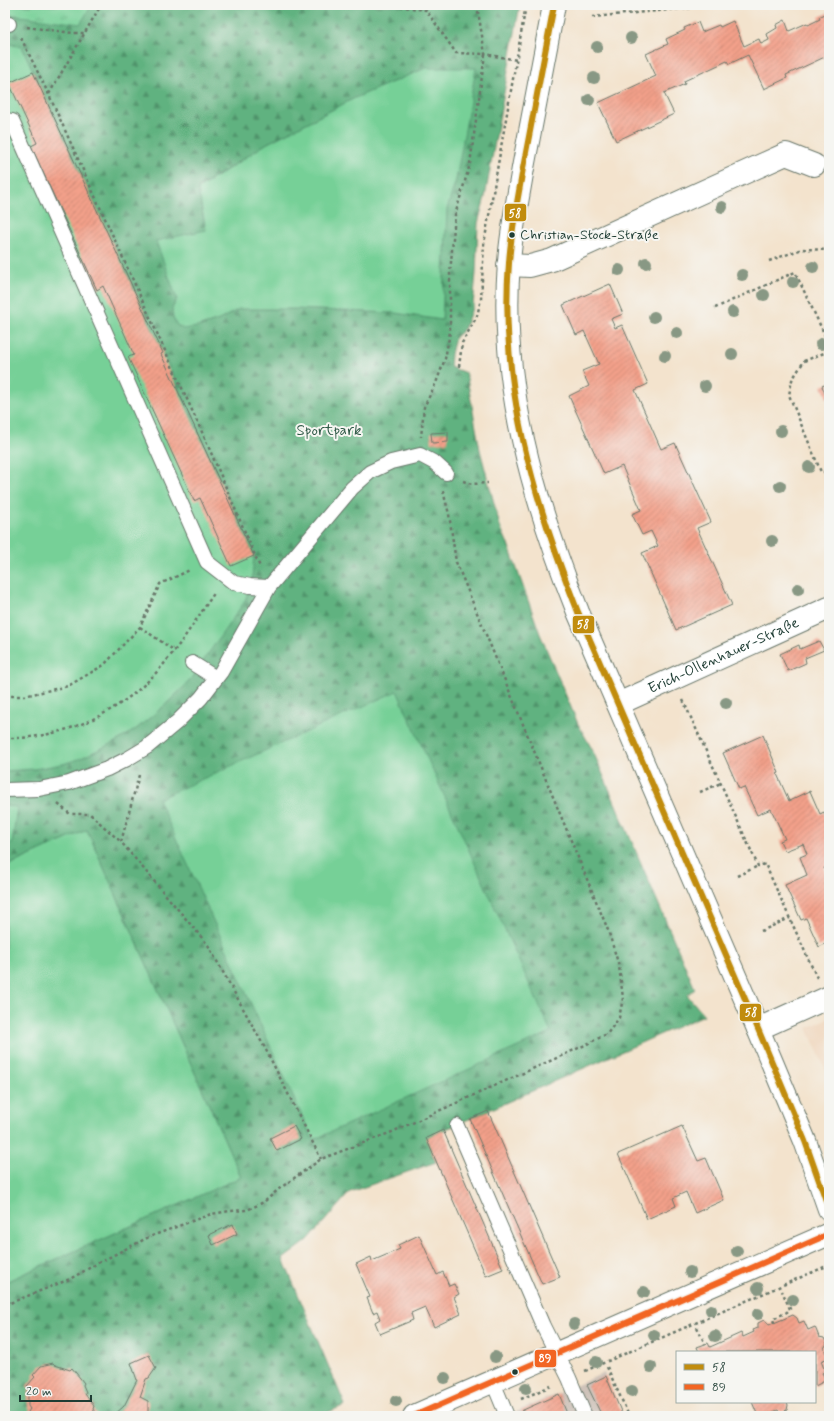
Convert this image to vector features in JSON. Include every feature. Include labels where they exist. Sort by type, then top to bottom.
[{"type":"street","points":[[554,5],[514,221],[508,265],[508,328],[511,367],[520,430],[540,506],[562,571],[578,612],[758,1029],[805,1141],[829,1209]]},
{"type":"street","points":[[508,265],[530,266],[552,260],[786,154],[814,165]]},
{"type":"street","name":"Erich-Ollenhauer-Straße","points":[[618,704],[829,608]]},
{"type":"street","points":[[758,1029],[823,989]]},
{"type":"street","points":[[414,1416],[829,1234]]},
{"type":"lane","points":[[5,120],[12,121],[207,562],[234,583],[269,587]]},
{"type":"lane","points":[[5,790],[39,789],[69,783],[127,759],[147,747],[177,722],[201,698],[221,672],[269,587],[352,488],[370,472],[391,462],[420,455],[435,463],[446,473]]},
{"type":"lane","points":[[192,663],[216,678]]},
{"type":"lane","points":[[457,1126],[556,1354],[569,1378],[585,1416]]},
{"type":"lane","points":[[493,1382],[505,1411]]},
{"type":"path","points":[[49,95],[101,5]]},
{"type":"path","points":[[99,9],[113,5]]},
{"type":"path","points":[[388,5],[426,10],[456,53],[486,54],[542,65]]},
{"type":"path","points":[[420,455],[424,407],[436,383],[445,359],[450,332],[450,274],[455,215],[470,164],[486,54],[477,5]]},
{"type":"path","points":[[592,17],[722,5]]},
{"type":"path","points":[[7,24],[73,33],[85,33]]},
{"type":"path","points":[[7,24],[20,35],[49,95],[144,309],[206,440],[269,587]]},
{"type":"path","points":[[769,261],[802,249],[829,250]]},
{"type":"path","points":[[715,308],[795,272],[829,344]]},
{"type":"path","points":[[829,351],[804,361],[792,380],[789,395],[821,472],[829,472]]},
{"type":"path","points":[[5,1305],[70,1279],[98,1262],[149,1237],[211,1214],[247,1210],[264,1202],[320,1159],[392,1132],[566,1054],[607,1034],[619,1018],[623,998],[619,966],[608,930],[456,562],[449,514],[435,463]]},
{"type":"path","points":[[446,473],[455,479],[472,484],[488,483]]},
{"type":"path","points":[[5,696],[24,696],[68,686],[104,665],[140,626],[160,584],[207,562]]},
{"type":"path","points":[[5,738],[46,734],[72,727],[105,713],[127,699],[153,676],[174,651],[218,587]]},
{"type":"path","points":[[140,626],[179,654]]},
{"type":"path","points":[[682,698],[758,866]]},
{"type":"path","points":[[121,842],[147,747]]},
{"type":"path","points":[[700,792],[721,783]]},
{"type":"path","points":[[39,789],[70,814],[90,814],[121,842],[208,945],[266,1050],[320,1159]]},
{"type":"path","points":[[737,876],[765,864],[823,989]]},
{"type":"path","points":[[761,930],[790,918]]},
{"type":"path","points":[[505,1411],[569,1378],[829,1265]]},
{"type":"path","points":[[774,1323],[773,1319],[790,1309],[782,1290]]},
{"type":"path","points":[[697,1328],[705,1344]]},
{"type":"path","points":[[607,1367],[629,1416]]},
{"type":"shaded area","points":[[829,1018],[829,1077],[807,1028]]},
{"type":"shaded area","points":[[604,1373],[623,1416],[507,1416]]},
{"type":"green space","name":"Sportpark","points":[[5,5],[520,5],[485,197],[478,223],[473,306],[464,329],[455,337],[450,367],[466,373],[480,450],[500,526],[508,544],[540,634],[578,724],[592,749],[695,989],[687,995],[704,1015],[426,1138],[436,1162],[350,1192],[307,1241],[283,1259],[345,1405],[319,1416],[5,1416],[5,1282],[241,1177],[87,830],[5,867],[5,843],[12,844],[17,808],[5,806],[5,771],[34,769],[63,764],[81,758],[117,741],[135,730],[164,706],[187,684],[254,556],[124,267],[123,268],[22,47],[5,43]],"holes":[[[426,68],[456,180],[447,209],[442,320],[395,313],[294,309],[239,309],[219,320],[197,327],[172,309],[206,230],[198,188],[266,144],[355,98]]]},
{"type":"green space","points":[[5,5],[92,5],[80,24],[5,14]]},
{"type":"green space","points":[[5,43],[22,47],[124,267],[254,556],[252,579],[245,601],[187,684],[164,706],[135,730],[117,741],[81,758],[63,764],[34,769],[5,771]]},
{"type":"green space","points":[[426,68],[476,68],[456,180],[447,209],[442,320],[395,313],[294,309],[239,309],[219,320],[197,327],[183,329],[177,325],[173,318],[172,309],[177,299],[156,241],[206,230],[198,189],[266,144],[355,98]]},
{"type":"green space","points":[[397,691],[551,1032],[313,1140],[158,799]]},
{"type":"green space","points":[[5,806],[17,807],[12,844],[5,843]]},
{"type":"green space","points":[[87,830],[241,1177],[5,1282],[5,867]]},
{"type":"building","points":[[829,12],[829,55],[786,75],[787,78],[764,89],[748,55],[729,64],[727,61],[684,81],[685,84],[664,93],[674,114],[616,141],[598,103],[656,76],[646,54],[668,44],[666,39],[685,30],[684,28],[698,22],[702,32],[719,25],[720,27],[733,21],[744,46],[759,39],[761,44],[769,40],[767,34],[777,28],[776,25],[785,20],[789,31],[807,23],[808,25],[820,19],[819,17]]},
{"type":"building","points":[[33,72],[163,353],[161,354],[254,556],[231,566],[200,498],[194,501],[128,357],[134,355],[103,286],[97,290],[31,146],[37,143],[9,83]]},
{"type":"building","points":[[610,284],[623,314],[611,319],[615,328],[622,325],[648,384],[635,390],[661,449],[675,443],[711,522],[697,528],[732,605],[676,630],[642,553],[658,546],[651,531],[642,535],[632,514],[641,510],[622,466],[604,474],[569,396],[589,386],[582,371],[599,364],[584,331],[576,335],[563,305]]},
{"type":"building","points":[[829,383],[829,403],[822,386]]},
{"type":"building","points":[[448,432],[448,442],[432,443],[431,433]]},
{"type":"building","points":[[819,641],[824,650],[805,658],[806,663],[788,671],[780,654],[799,645],[800,649]]},
{"type":"building","points":[[763,735],[779,773],[777,774],[789,801],[810,791],[820,814],[824,812],[829,824],[829,866],[824,868],[829,878],[829,942],[819,947],[806,918],[801,920],[785,885],[807,875],[800,857],[807,854],[803,844],[785,851],[780,841],[785,839],[771,809],[757,815],[744,787],[739,789],[723,753]]},
{"type":"building","points":[[488,1111],[560,1277],[542,1284],[470,1119]]},
{"type":"building","points":[[294,1126],[301,1139],[277,1151],[270,1138]]},
{"type":"building","points":[[682,1126],[698,1161],[706,1158],[724,1200],[695,1213],[686,1192],[673,1198],[676,1206],[647,1219],[618,1154]]},
{"type":"building","points":[[443,1130],[503,1269],[486,1276],[426,1138]]},
{"type":"building","points":[[233,1224],[237,1234],[213,1245],[209,1235]]},
{"type":"building","points":[[419,1235],[437,1275],[443,1272],[449,1286],[454,1284],[459,1294],[454,1297],[461,1314],[434,1327],[425,1307],[411,1313],[413,1320],[380,1334],[375,1322],[380,1319],[377,1311],[373,1313],[367,1298],[370,1297],[356,1264],[371,1257],[372,1261],[400,1249],[398,1245]]},
{"type":"building","points":[[793,1315],[797,1318],[799,1323],[804,1321],[808,1330],[815,1327],[819,1337],[824,1338],[827,1344],[824,1348],[828,1358],[821,1361],[825,1371],[822,1373],[825,1378],[823,1382],[816,1386],[816,1351],[699,1351],[697,1347],[708,1343],[710,1347],[741,1333],[743,1337],[754,1332],[753,1330],[758,1328],[758,1323],[764,1320],[769,1325]]},
{"type":"building","points":[[149,1355],[156,1368],[149,1378],[146,1379],[140,1397],[148,1401],[148,1414],[144,1414],[147,1416],[113,1416],[124,1406],[137,1380],[131,1363]]},
{"type":"building","points":[[53,1363],[70,1370],[72,1368],[84,1383],[85,1394],[94,1406],[93,1409],[97,1416],[30,1416],[28,1412],[30,1409],[28,1406],[28,1393],[30,1390],[27,1386],[35,1377],[33,1375],[41,1366]]},
{"type":"building","points":[[606,1376],[623,1416],[601,1416],[587,1385]]},
{"type":"building","points":[[559,1394],[568,1416],[524,1416],[521,1411]]},
{"type":"building","points":[[752,1403],[787,1403],[787,1410],[780,1413],[778,1410],[764,1416],[758,1416]]},
{"type":"transit line","name":"58","points":[[554,5],[523,168],[513,227],[509,263],[507,308],[509,353],[523,441],[547,528],[578,612],[758,1029],[805,1141],[829,1209]]},
{"type":"transit line","name":"89","points":[[414,1416],[829,1234]]},
{"type":"place","name":"Christian-Stock-Straße","points":[[512,235]]}]
